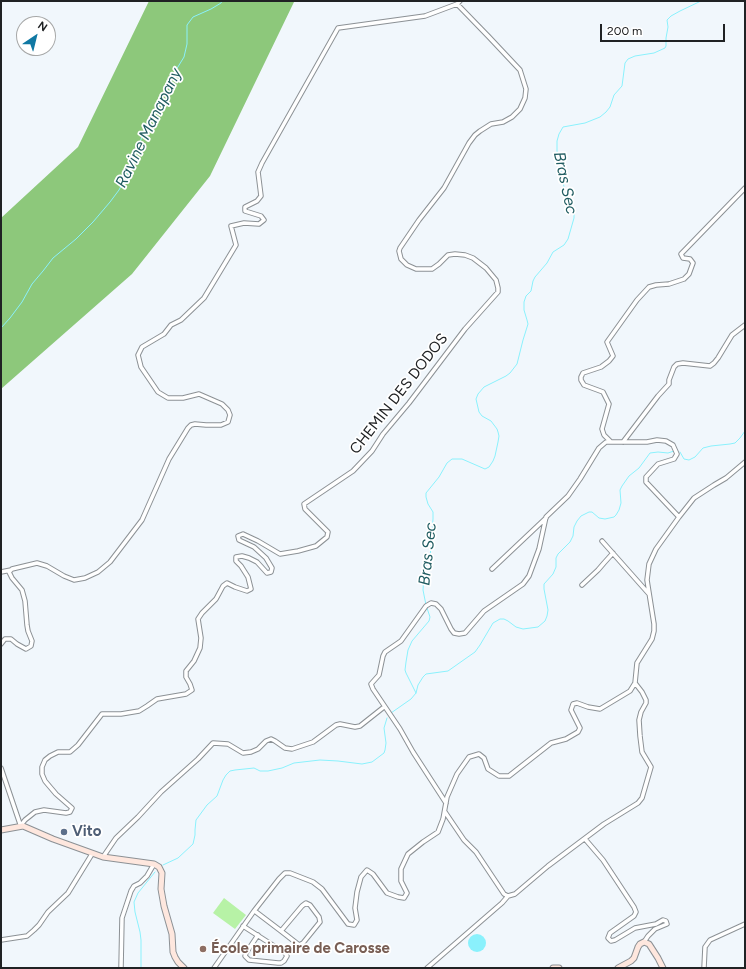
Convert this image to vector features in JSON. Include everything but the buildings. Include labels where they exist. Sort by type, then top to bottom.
[{"type":"main road","points":[[1,830],[22,826],[92,854],[103,857],[154,864],[162,873],[161,890],[165,913],[172,934],[173,952],[178,962],[184,968]]},
{"type":"main road","points":[[618,968],[631,961],[634,958],[640,944],[644,942],[649,944],[663,968]]},
{"type":"main road","points":[[553,968],[559,968]]},
{"type":"street","points":[[1,572],[37,563],[47,566],[74,580],[84,578],[98,572],[110,562],[142,520],[169,459],[188,428],[195,424],[221,425],[228,422],[230,415],[228,410],[222,404],[199,394],[183,398],[168,398],[158,392],[141,367],[138,355],[142,347],[164,334],[171,325],[181,320],[204,298],[236,245],[231,226],[244,222],[259,224],[264,220],[261,216],[245,211],[245,207],[257,201],[261,196],[258,172],[338,28],[425,16],[458,3]]},
{"type":"street","name":"CHEMIN DES DODOS","points":[[22,826],[25,820],[35,812],[44,810],[66,813],[70,812],[72,808],[56,794],[45,781],[42,774],[42,766],[45,760],[58,752],[70,752],[78,745],[102,714],[121,714],[139,711],[157,699],[186,694],[192,690],[186,677],[186,671],[194,661],[200,648],[201,638],[198,618],[216,599],[223,586],[227,583],[247,591],[251,589],[248,577],[236,560],[236,557],[242,556],[249,558],[257,562],[267,573],[271,572],[272,568],[266,558],[254,546],[239,540],[238,536],[243,534],[258,540],[280,554],[316,546],[327,537],[328,532],[305,509],[304,504],[353,471],[372,451],[382,434],[409,403],[465,329],[498,292],[496,280],[486,268],[465,254],[448,255],[440,264],[432,269],[416,269],[407,265],[401,259],[399,251],[419,220],[444,188],[475,135],[480,130],[491,124],[503,122],[512,117],[520,109],[525,98],[526,89],[520,70],[458,3]]},
{"type":"street","points":[[611,442],[604,435],[602,430],[609,404],[603,392],[584,385],[581,380],[583,373],[601,367],[613,356],[608,342],[637,300],[649,287],[669,284],[684,279],[689,274],[693,263],[690,259],[683,258],[681,254],[745,188]]},
{"type":"street","points":[[623,442],[669,384],[674,367],[677,364],[683,363],[710,366],[718,358],[732,334],[745,325]]},
{"type":"street","points":[[492,569],[568,496],[600,448],[606,442],[647,442],[657,440],[666,441],[673,445],[677,454],[674,459],[658,464],[646,478],[646,482],[678,517]]},
{"type":"street","points":[[214,968],[254,911],[285,873],[290,873],[313,882],[322,889],[348,924],[354,925],[357,920],[355,908],[357,892],[361,877],[367,870],[373,874],[387,893],[404,898],[407,893],[401,881],[401,870],[408,854],[438,832],[445,812],[446,803],[457,774],[469,757],[479,754],[484,758],[488,769],[499,776],[508,776],[551,743],[566,739],[578,732],[580,728],[571,710],[573,704],[577,703],[600,709],[630,691],[635,684],[637,663],[652,639],[654,631],[647,580],[649,564],[656,548],[678,517],[694,498],[726,478],[745,462]]},
{"type":"street","points":[[446,803],[400,729],[384,707],[371,684],[379,675],[383,656],[401,641],[426,606],[431,603],[436,604],[441,609],[454,633],[459,634],[465,632],[484,611],[523,584],[529,576],[539,549],[546,517]]},
{"type":"street","points":[[602,541],[614,553],[650,597]]},
{"type":"street","points":[[582,585],[614,553]]},
{"type":"street","points":[[1,644],[5,639],[12,639],[26,649],[31,646],[32,641],[28,631],[25,601],[22,590],[12,578],[9,572],[10,570]]},
{"type":"street","points":[[427,968],[502,903],[508,896],[515,894],[548,866],[604,824],[638,803],[642,798],[651,767],[642,752],[640,736],[639,720],[646,700],[642,692],[635,684]]},
{"type":"street","points":[[103,857],[116,838],[161,792],[198,759],[213,743],[228,744],[243,753],[252,752],[272,739],[285,748],[292,749],[313,742],[336,725],[340,724],[356,728],[384,707]]},
{"type":"street","points":[[1,768],[22,826]]},
{"type":"street","points":[[445,812],[464,840],[476,852],[504,894],[508,896]]},
{"type":"street","points":[[586,839],[603,860],[636,912],[634,916],[610,933],[608,938],[611,941],[615,940],[635,928],[656,924],[663,920],[666,921],[666,924],[655,929],[644,942]]},
{"type":"street","points":[[1,940],[27,936],[34,930],[48,912],[68,893],[92,854]]},
{"type":"street","points":[[121,968],[122,918],[131,891],[134,886],[148,876],[154,864]]},
{"type":"street","points":[[254,911],[299,945],[303,944],[320,922],[319,917],[310,905],[306,903],[281,931]]},
{"type":"street","points":[[704,968],[705,947],[710,940],[745,924]]},
{"type":"street","points":[[243,926],[258,935],[285,953],[287,956],[284,961],[278,963],[249,960],[245,956],[246,953],[258,935]]},
{"type":"green space","points":[[149,1],[298,1],[294,2],[210,176],[132,274],[1,389],[1,218],[78,147]]},
{"type":"green space","points":[[224,898],[246,915],[235,929],[213,913]]},
{"type":"water","points":[[477,934],[483,937],[486,943],[483,949],[477,952],[471,949],[468,943],[471,937]]},
{"type":"waterway","name":"Ravine Manapany","points":[[1,328],[22,302],[32,284],[53,258],[76,239],[93,222],[119,190],[128,173],[152,114],[184,57],[187,44],[187,25],[193,17],[211,9],[222,1]]},
{"type":"waterway","name":"Bras Sec","points":[[426,605],[423,590],[424,571],[430,558],[433,519],[433,512],[428,504],[426,493],[439,477],[447,463],[452,459],[462,459],[485,469],[489,467],[493,461],[498,442],[498,432],[491,421],[482,416],[479,412],[476,399],[484,387],[506,376],[517,364],[528,324],[524,310],[526,296],[531,291],[535,277],[547,263],[553,252],[564,245],[568,239],[574,218],[574,212],[565,192],[557,151],[559,134],[563,127],[585,123],[600,117],[606,112],[610,107],[614,95],[622,86],[625,63],[628,59],[635,56],[654,53],[665,48],[668,27],[667,20],[671,16],[701,1]]},
{"type":"waterway","points":[[680,452],[684,459],[689,460],[695,457],[703,448],[735,443],[745,431]]},
{"type":"waterway","points":[[391,713],[411,699],[416,693],[418,685],[426,674],[448,671],[475,652],[493,623],[500,619],[504,619],[516,627],[523,629],[538,627],[545,621],[548,610],[544,584],[553,574],[556,567],[556,558],[558,554],[570,542],[577,521],[581,516],[589,512],[592,512],[599,518],[605,519],[614,517],[619,510],[621,503],[620,490],[629,476],[639,468],[650,453],[668,453],[674,451]]},
{"type":"waterway","name":"Bras Sec","points":[[416,693],[405,670],[406,662],[408,650],[412,641],[429,621],[430,617],[427,608]]},
{"type":"waterway","points":[[163,865],[178,858],[193,844],[196,820],[207,805],[217,796],[223,780],[230,771],[254,768],[260,771],[268,771],[282,768],[294,763],[320,760],[362,764],[372,762],[384,753],[386,743],[384,728],[387,718]]},
{"type":"waterway","points":[[141,968],[141,940],[134,902],[138,893],[155,872]]},
{"type":"place","name":"Vito","points":[[64,832]]},
{"type":"place","name":"École primaire de Carosse","points":[[203,949]]}]
